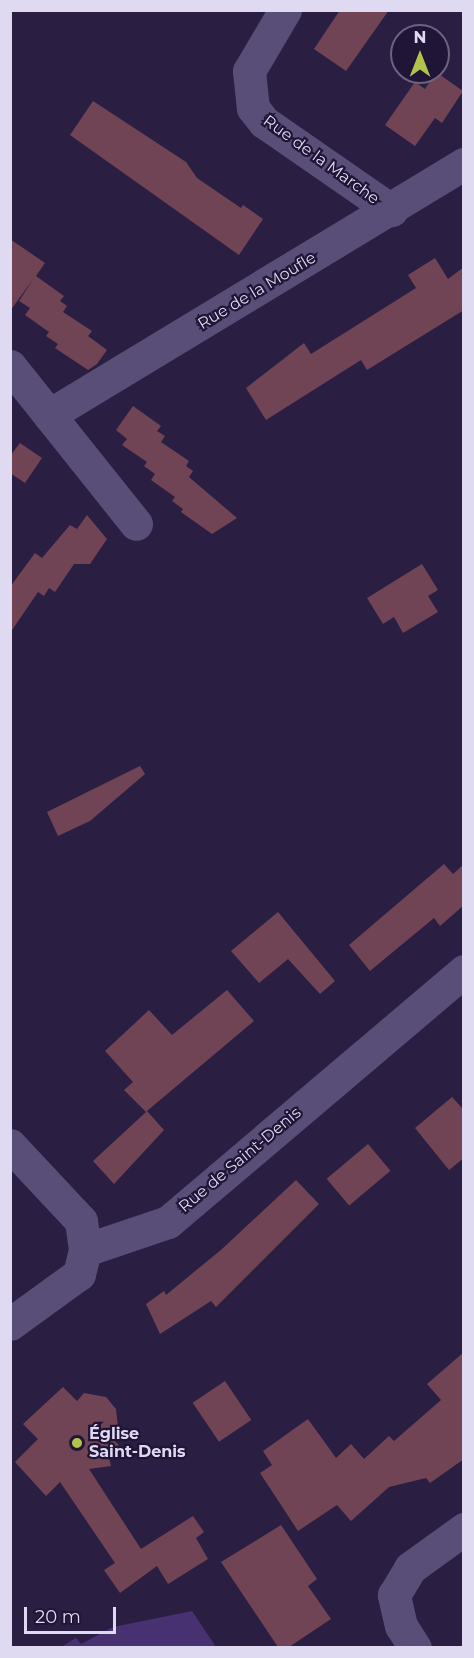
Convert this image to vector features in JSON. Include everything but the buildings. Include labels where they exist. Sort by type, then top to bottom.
[{"type":"street","name":"Rue de la Marche","points":[[285,10],[252,63],[253,108],[264,122],[391,210]]},
{"type":"street","name":"Rue de la Moufle","points":[[49,415],[464,164]]},
{"type":"street","points":[[10,366],[136,524]]},
{"type":"street","name":"Rue de Saint-Denis","points":[[85,1250],[168,1222],[464,971]]},
{"type":"street","points":[[10,1145],[81,1221],[85,1250],[79,1274],[10,1324]]},
{"type":"street","points":[[415,1647],[401,1626],[393,1595],[410,1568],[464,1529]]},
{"type":"shaded area","points":[[192,1611],[216,1647],[61,1647],[76,1638],[81,1644],[113,1627]]},
{"type":"place","name":"Église Saint-Denis","points":[[77,1443]]}]
